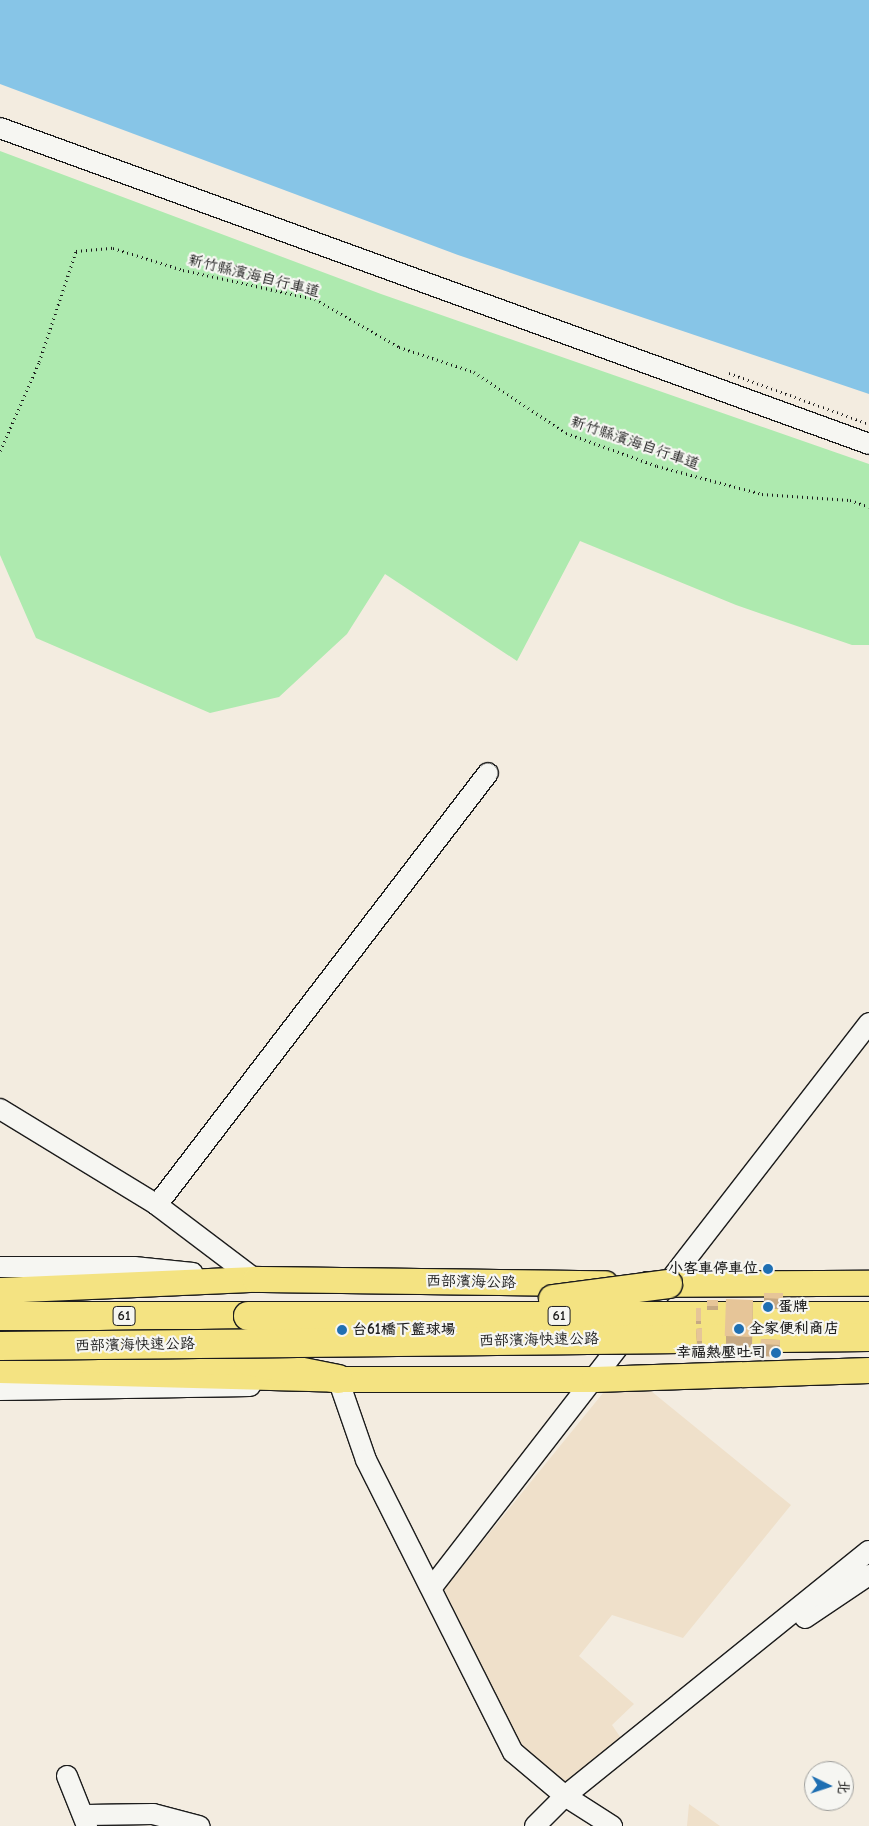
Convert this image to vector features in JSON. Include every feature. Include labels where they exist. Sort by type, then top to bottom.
[{"type":"highway","points":[[248,1316],[360,1298],[575,1299],[668,1284]]},
{"type":"highway","name":"西部濱海快速公路","points":[[0,1316],[869,1316]]},
{"type":"highway","name":"西部濱海快速公路","points":[[0,1346],[869,1337]]},
{"type":"highway","points":[[0,1357],[248,1361],[338,1379]]},
{"type":"main road","name":"西部濱海公路","points":[[0,1290],[74,1289],[255,1279],[668,1284],[869,1283]]},
{"type":"main road","points":[[0,1370],[338,1379],[594,1379],[869,1370]]},
{"type":"main road","points":[[843,1370],[869,1377]]},
{"type":"street","points":[[0,128],[869,444]]},
{"type":"street","points":[[158,1205],[488,773]]},
{"type":"street","points":[[433,1586],[869,1023]]},
{"type":"street","points":[[0,1109],[158,1205],[255,1279]]},
{"type":"street","points":[[0,1267],[134,1267],[255,1279]]},
{"type":"street","points":[[0,1390],[221,1389],[338,1379],[366,1460],[433,1586],[513,1752],[565,1796],[612,1826]]},
{"type":"street","points":[[535,1826],[565,1796],[869,1551]]},
{"type":"street","points":[[721,1672],[869,1575]]},
{"type":"street","points":[[67,1776],[87,1820],[153,1814],[199,1826]]},
{"type":"path","name":"新竹縣濱海自行車道","points":[[0,450],[39,362],[76,251],[113,248],[183,270],[315,299],[399,347],[474,372],[566,433],[658,466],[762,494],[850,500],[869,507]]},
{"type":"shaded area","points":[[651,1391],[791,1505],[683,1638],[612,1615],[579,1656],[634,1704],[612,1725],[623,1741],[565,1783],[517,1744],[444,1589],[603,1393]]},
{"type":"shaded area","points":[[689,1804],[720,1826],[687,1826]]},
{"type":"green space","points":[[0,151],[381,294],[869,464],[869,645],[852,645],[736,605],[580,541],[517,661],[385,574],[347,634],[279,697],[210,713],[36,638],[0,555]]},
{"type":"water","points":[[0,0],[869,0],[869,394],[458,255],[0,84]]},
{"type":"building","points":[[764,1293],[783,1293],[783,1299],[764,1298]]},
{"type":"building","name":"全家便利商店","points":[[726,1299],[753,1300],[752,1337],[725,1336]]},
{"type":"building","points":[[707,1300],[718,1300],[718,1306],[707,1306]]},
{"type":"building","points":[[696,1308],[701,1308],[701,1321],[696,1321]]},
{"type":"building","points":[[702,1328],[702,1341],[697,1341],[696,1329]]},
{"type":"building","points":[[761,1339],[780,1340],[780,1345],[761,1344]]},
{"type":"building","points":[[694,1346],[705,1346],[705,1352],[694,1352]]},
{"type":"building","points":[[718,1346],[728,1346],[728,1352],[718,1352]]},
{"type":"place","name":"小客車停車位","points":[[768,1269]]},
{"type":"place","name":"蛋牌","points":[[768,1307]]},
{"type":"place","name":"全家便利商店","points":[[739,1329]]},
{"type":"place","name":"台61橋下籃球場","points":[[342,1330]]},
{"type":"place","name":"幸福熱壓吐司","points":[[776,1353]]}]
